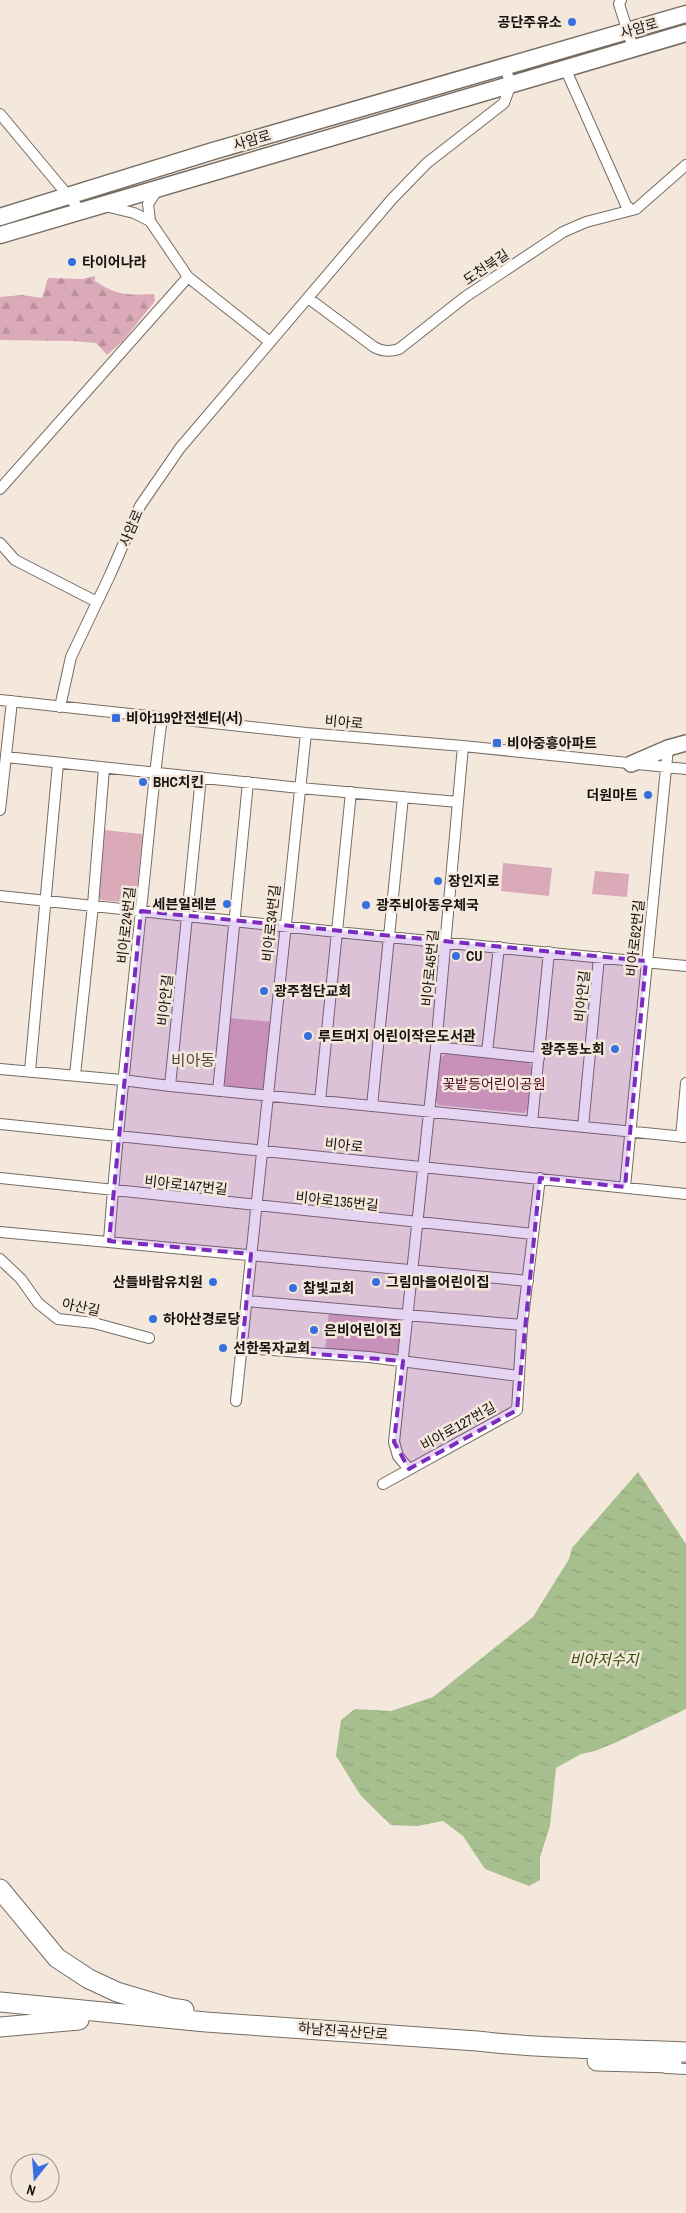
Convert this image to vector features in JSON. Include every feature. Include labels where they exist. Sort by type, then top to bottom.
[{"type":"highway","points":[[0,1889],[56,1958],[90,1979],[117,1992],[171,2008],[233,2017],[265,2019],[296,2028]]},
{"type":"highway","name":"하남진곡산단로","points":[[0,2002],[206,2022],[513,2045],[686,2052]]},
{"type":"highway","name":"하남진곡산단로","points":[[0,2014],[500,2056],[625,2064],[686,2063]]},
{"type":"highway","points":[[0,2027],[79,2020]]},
{"type":"main road","name":"사암로","points":[[0,217],[68,195],[686,14]]},
{"type":"main road","name":"사암로","points":[[0,235],[686,33]]},
{"type":"main road","points":[[631,764],[668,748],[686,743]]},
{"type":"street","points":[[621,0],[619,4],[633,48]]},
{"type":"street","points":[[505,68],[510,84]]},
{"type":"street","points":[[565,68],[626,204],[631,210]]},
{"type":"street","name":"사암로","points":[[60,706],[71,657],[140,506],[158,477],[180,448],[392,199],[427,163],[504,103],[510,84]]},
{"type":"street","points":[[0,114],[80,210]]},
{"type":"street","name":"도천북길","points":[[308,298],[374,347],[386,352],[399,349],[465,297],[563,232],[586,222],[636,209],[686,165]]},
{"type":"street","points":[[159,187],[148,204],[150,221],[188,277],[270,342]]},
{"type":"street","name":"사암로","points":[[101,205],[134,213],[150,221]]},
{"type":"street","points":[[0,489],[188,277]]},
{"type":"street","points":[[0,543],[16,560],[97,602]]},
{"type":"street","name":"비아로","points":[[0,700],[306,733],[463,746],[686,769]]},
{"type":"street","points":[[0,810],[12,701]]},
{"type":"street","name":"비아로24번길","points":[[118,1137],[122,1080],[154,773],[162,718]]},
{"type":"street","name":"비아로34번길","points":[[262,1151],[306,733]]},
{"type":"street","name":"비아로45번길","points":[[422,1167],[436,1047],[463,746]]},
{"type":"street","name":"비아로62번길","points":[[625,1187],[646,961],[661,837],[668,748]]},
{"type":"street","points":[[6,757],[300,788],[458,802]]},
{"type":"street","points":[[30,1071],[58,763]]},
{"type":"street","points":[[75,1075],[93,905],[104,768]]},
{"type":"street","name":"비아안길","points":[[170,1086],[201,777]]},
{"type":"street","points":[[218,1090],[248,782]]},
{"type":"street","points":[[320,1101],[351,792]]},
{"type":"street","points":[[372,1106],[403,797]]},
{"type":"street","name":"비아안길","points":[[0,896],[337,932],[686,966]]},
{"type":"street","points":[[487,1052],[498,947]]},
{"type":"street","points":[[532,1122],[549,952]]},
{"type":"street","name":"비아안길","points":[[583,1128],[599,957]]},
{"type":"street","points":[[436,1047],[538,1058]]},
{"type":"street","points":[[0,1069],[684,1137],[686,1083]]},
{"type":"street","name":"비아로","points":[[0,1124],[686,1194]]},
{"type":"street","points":[[109,1241],[118,1137]]},
{"type":"street","points":[[236,1401],[262,1151]]},
{"type":"street","points":[[409,1469],[398,1456],[394,1442],[422,1167]]},
{"type":"street","name":"비아로147번길","points":[[0,1178],[256,1206]]},
{"type":"street","name":"비아로127번길","points":[[383,1484],[516,1410],[522,1326],[540,1178]]},
{"type":"street","name":"비아로135번길","points":[[256,1206],[416,1223]]},
{"type":"street","points":[[416,1223],[534,1234]]},
{"type":"street","points":[[0,1232],[528,1281]]},
{"type":"street","name":"아산길","points":[[0,1258],[21,1279],[38,1303],[58,1319],[94,1323],[149,1338]]},
{"type":"street","points":[[247,1300],[522,1326]]},
{"type":"street","points":[[242,1348],[369,1357],[519,1376]]},
{"type":"street","points":[[654,2063],[663,2067],[686,2068]]},
{"type":"highlighted area","points":[[141,911],[646,961],[625,1187],[540,1178],[517,1410],[409,1469],[394,1442],[403,1361],[242,1348],[251,1254],[109,1241]]},
{"type":"green space","points":[[95,276],[95,281],[116,292],[123,294],[154,294],[155,301],[122,342],[107,355],[96,343],[0,340],[0,297],[22,295],[42,298],[48,278],[83,279]]},
{"type":"green space","points":[[104,830],[143,834],[136,899],[132,903],[101,900],[97,895]]},
{"type":"green space","points":[[503,863],[552,868],[549,896],[501,891]]},
{"type":"green space","points":[[595,871],[629,874],[627,897],[592,894]]},
{"type":"green space","points":[[230,1018],[271,1022],[265,1086],[258,1092],[228,1088],[223,1082]]},
{"type":"green space","name":"꽃밭등어린이공원","points":[[446,1054],[527,1061],[532,1067],[529,1108],[524,1113],[438,1105],[436,1101],[440,1058]]},
{"type":"green space","points":[[329,1311],[397,1318],[401,1324],[399,1351],[393,1356],[325,1350]]},
{"type":"water","name":"비아저수지","points":[[638,1472],[686,1544],[686,1709],[617,1742],[595,1751],[581,1754],[556,1768],[550,1826],[540,1857],[540,1880],[529,1886],[485,1869],[463,1836],[443,1821],[417,1826],[391,1825],[361,1796],[336,1756],[341,1720],[355,1709],[391,1711],[433,1697],[533,1617],[569,1559],[572,1548]]},
{"type":"place","name":"공단주유소","points":[[572,22]]},
{"type":"place","name":"타이어나라","points":[[72,262]]},
{"type":"place","name":"비아119안전센터(서)","points":[[116,718]]},
{"type":"place","name":"비아중흥아파트","points":[[497,743]]},
{"type":"place","name":"BHC치킨","points":[[143,782]]},
{"type":"place","name":"더원마트","points":[[648,795]]},
{"type":"place","name":"장인지로","points":[[438,881]]},
{"type":"place","name":"세븐일레븐","points":[[227,904]]},
{"type":"place","name":"광주비아동우체국","points":[[366,905]]},
{"type":"place","name":"CU","points":[[456,956]]},
{"type":"place","name":"광주첨단교회","points":[[264,991]]},
{"type":"place","name":"루트머지 어린이작은도서관","points":[[308,1036]]},
{"type":"place","name":"광주동노회","points":[[615,1049]]},
{"type":"place","name":"산들바람유치원","points":[[213,1282]]},
{"type":"place","name":"그림마을어린이집","points":[[376,1282]]},
{"type":"place","name":"참빛교회","points":[[293,1288]]},
{"type":"place","name":"하아산경로당","points":[[153,1319]]},
{"type":"place","name":"은비어린이집","points":[[314,1330]]},
{"type":"place","name":"선한목자교회","points":[[223,1348]]},
{"type":"district","name":"비아동","points":[[193,1060]]}]
